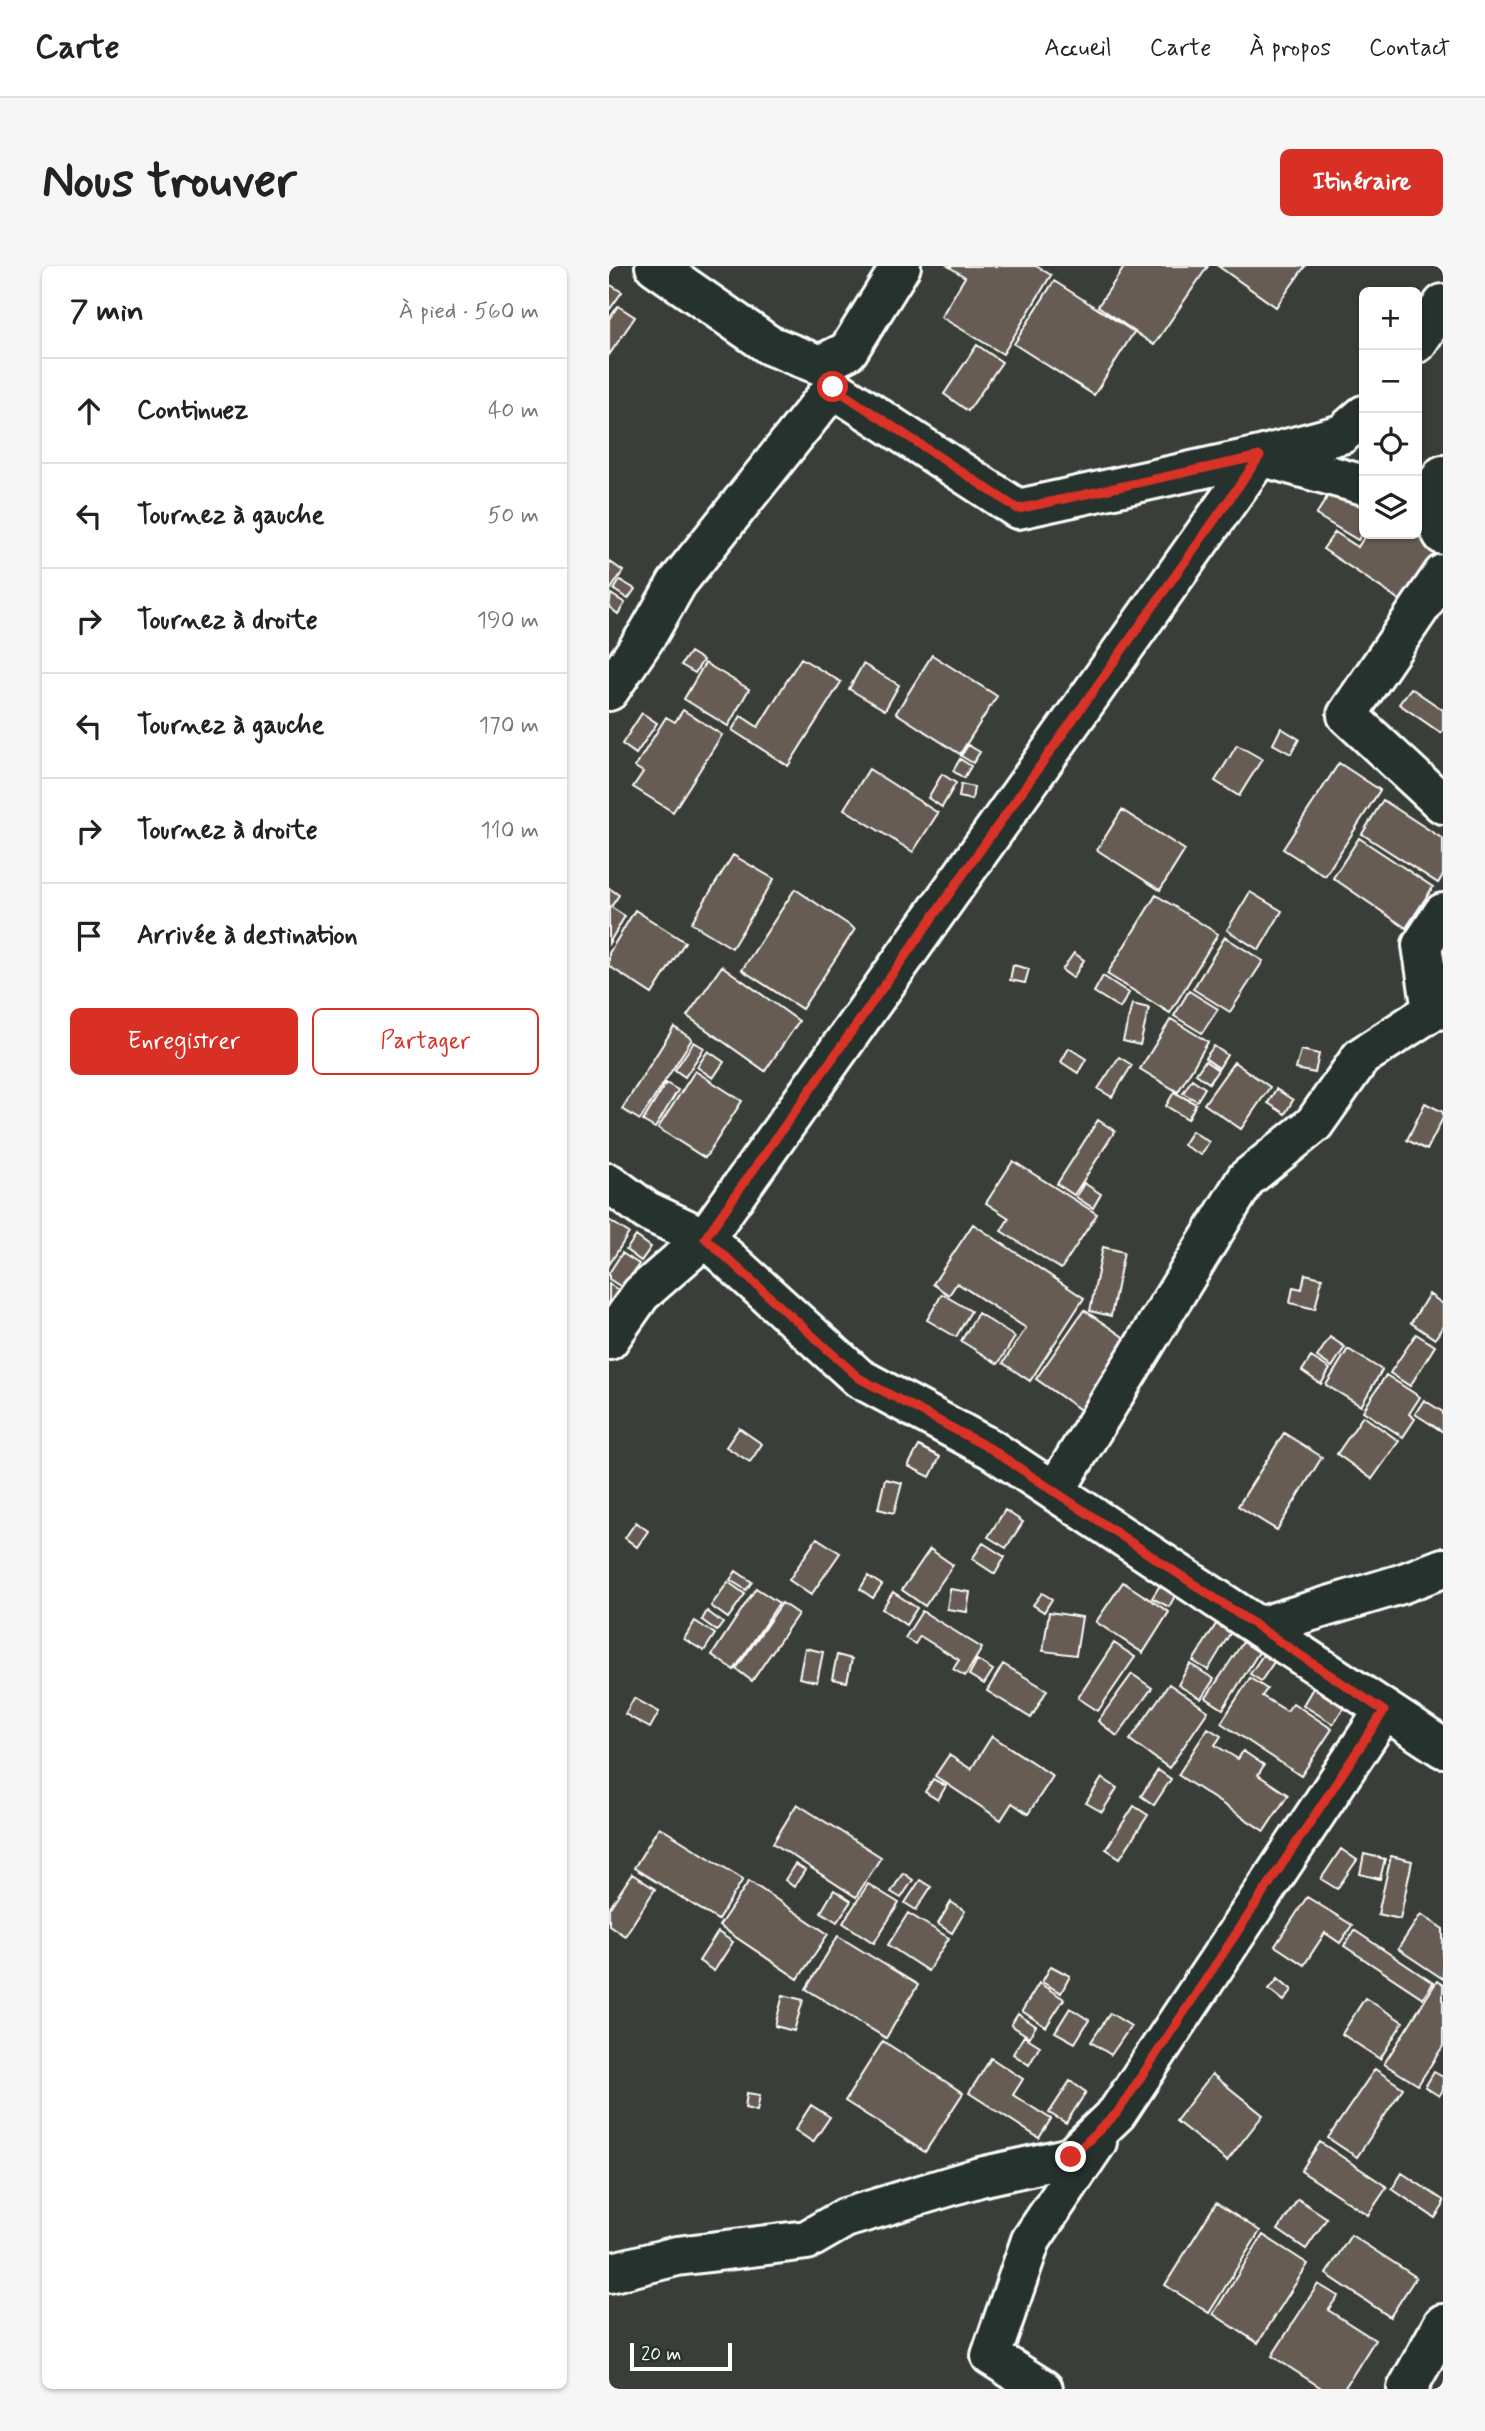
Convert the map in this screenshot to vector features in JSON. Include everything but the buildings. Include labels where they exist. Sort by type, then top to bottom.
[{"type":"street","points":[[655,266],[769,345],[820,365],[848,351],[901,266]]},
{"type":"street","points":[[1422,335],[1443,303]]},
{"type":"street","points":[[609,691],[649,632],[677,583],[833,387],[1018,509],[1260,456],[1342,434],[1359,419]]},
{"type":"street","points":[[1260,456],[1359,484]]},
{"type":"street","points":[[609,1340],[641,1294],[705,1238],[1260,456]]},
{"type":"street","points":[[1428,491],[1443,535]]},
{"type":"street","points":[[1443,574],[1347,715],[1443,804]]},
{"type":"street","points":[[1055,1491],[1246,1180],[1314,1124],[1361,1057],[1438,1010],[1422,945],[1443,913]]},
{"type":"street","points":[[609,1183],[647,1211],[705,1238],[859,1378],[991,1449],[1443,1748]]},
{"type":"street","points":[[1259,1627],[1401,1584],[1443,1568]]},
{"type":"street","points":[[1043,2389],[991,2356],[1031,2240],[1384,1711]]},
{"type":"street","points":[[609,2273],[677,2256],[807,2240],[845,2218],[980,2177],[1071,2157],[1117,2113]]},
{"type":"street","points":[[1408,2389],[1443,2324]]},
{"type":"route","points":[[833,387],[1018,509],[1260,456],[705,1238],[859,1378],[991,1449],[1384,1711],[1117,2113],[1071,2157]]}]
